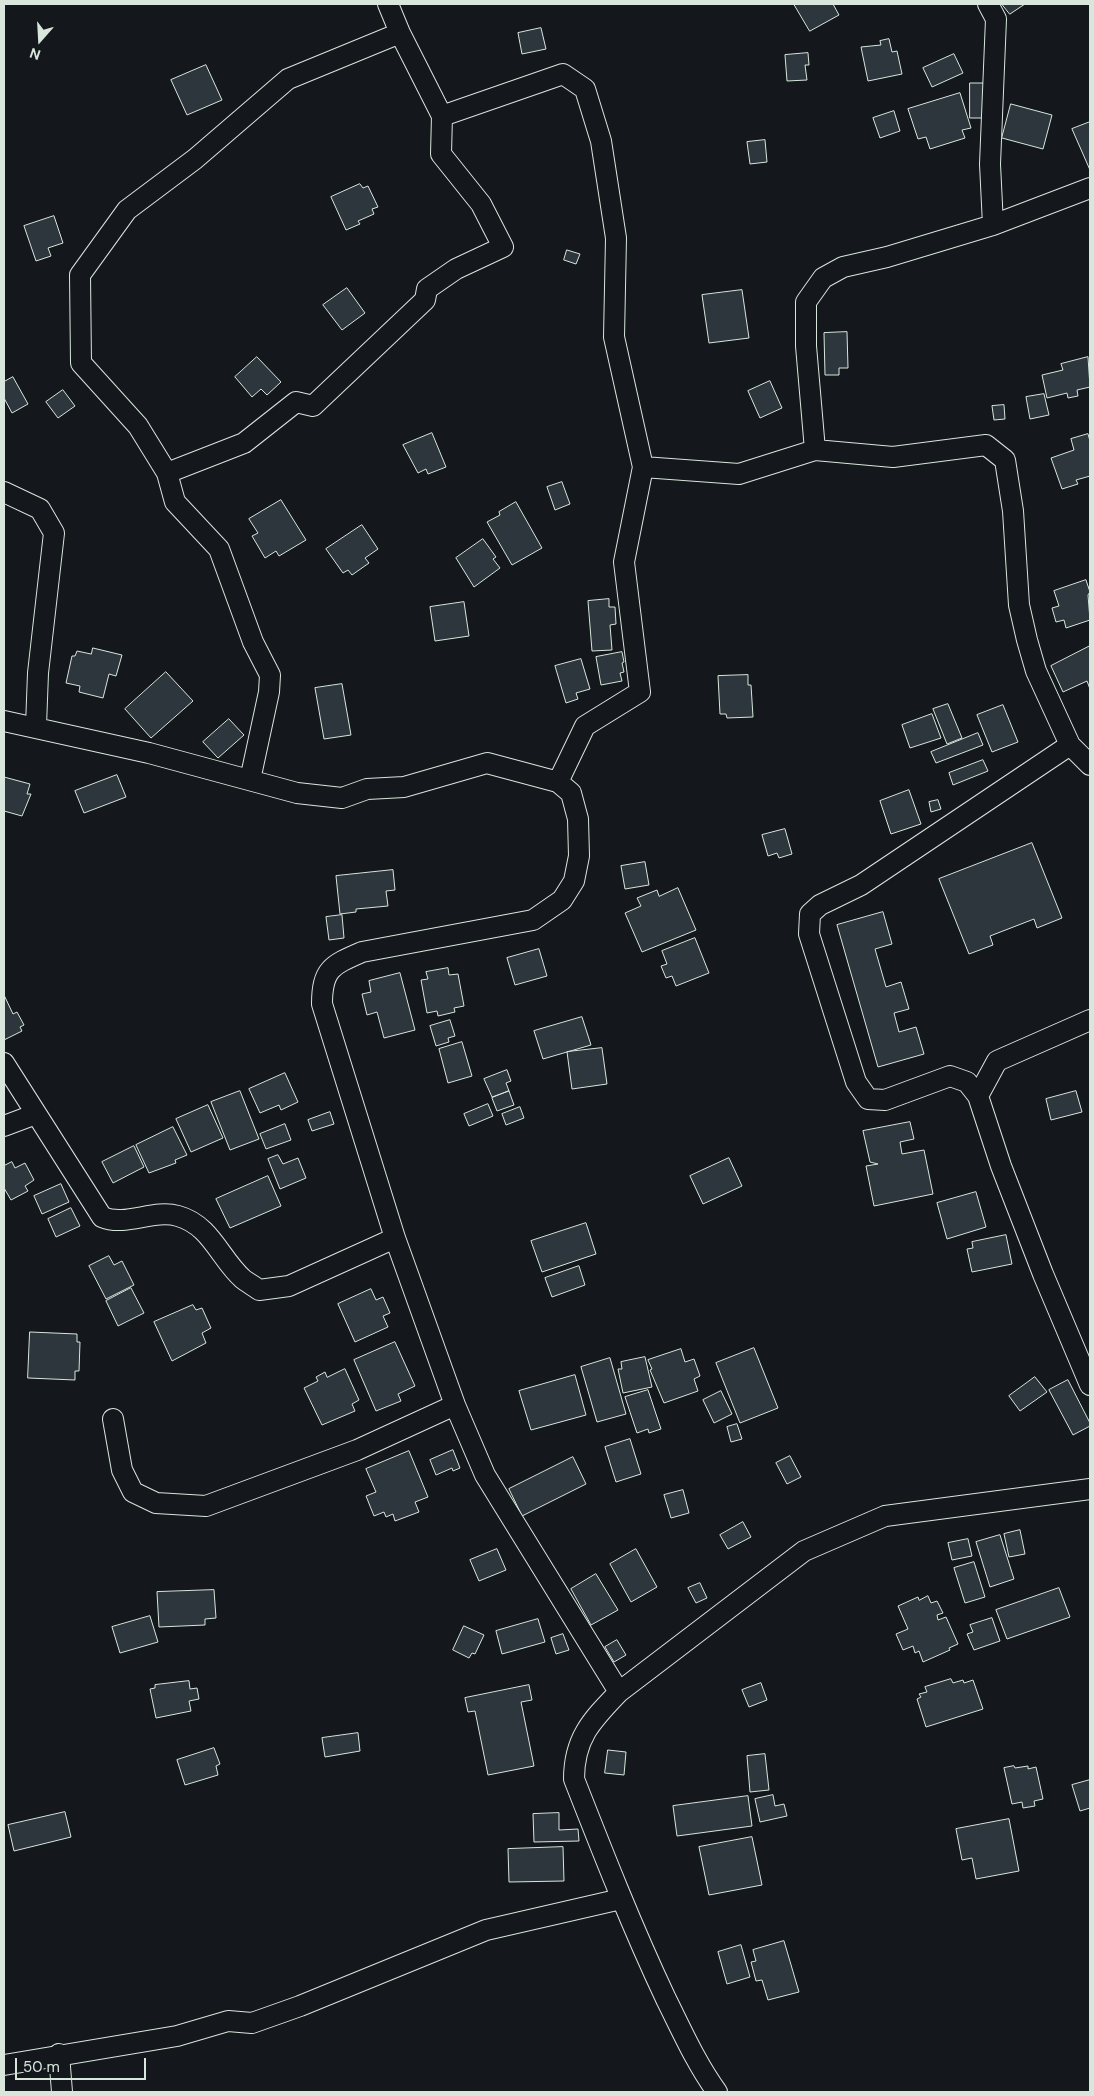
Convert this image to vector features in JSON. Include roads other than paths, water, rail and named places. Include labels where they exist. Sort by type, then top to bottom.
[{"type":"street","points":[[167,473],[244,442],[296,402],[313,406],[425,300],[427,289],[456,269],[503,247],[480,204],[441,154],[442,116],[400,33],[388,4]]},
{"type":"street","points":[[988,4],[996,19],[990,164],[993,225]]},
{"type":"street","points":[[250,780],[270,675],[253,642],[219,549],[175,502],[167,473],[138,426],[81,363],[80,275],[127,210],[196,159],[288,80],[400,33]]},
{"type":"street","points":[[442,116],[563,74],[585,89],[601,141],[616,238],[614,337],[643,467],[624,562],[640,692],[585,726],[558,782]]},
{"type":"street","points":[[815,450],[806,346],[806,302],[823,278],[843,267],[993,225],[1090,188]]},
{"type":"street","points":[[643,467],[739,474],[815,450],[893,457],[986,445],[1005,460],[1014,511],[1019,605],[1036,671],[1070,746],[1090,765]]},
{"type":"street","points":[[4,492],[40,510],[54,533],[38,672],[36,726]]},
{"type":"street","points":[[4,720],[149,753],[296,793],[342,798],[367,789],[404,787],[487,763],[558,782],[571,793],[578,818],[579,856],[574,881],[562,900],[534,920],[362,952],[335,963],[322,984],[322,1004],[394,1238],[455,1405],[485,1475],[619,1692]]},
{"type":"street","points":[[1070,746],[861,885],[820,905],[810,914],[808,934],[856,1082],[868,1099],[885,1100],[950,1076],[967,1082],[978,1096],[1001,1166],[1090,1385]]},
{"type":"street","points":[[978,1096],[997,1060],[1090,1020]]},
{"type":"street","points":[[4,1063],[102,1217],[110,1220],[120,1220],[172,1214],[196,1223],[221,1250],[242,1278],[259,1290],[289,1286],[394,1238]]},
{"type":"street","points":[[4,1126],[36,1114]]},
{"type":"street","points":[[113,1419],[122,1470],[133,1492],[156,1503],[206,1506],[357,1450],[455,1405]]},
{"type":"street","points":[[717,2092],[700,2069],[621,1899],[574,1779],[574,1758],[580,1740],[598,1714],[619,1692],[804,1551],[885,1516],[1090,1489]]},
{"type":"street","points":[[4,2065],[59,2054],[177,2036],[228,2021],[252,2023],[300,2006],[486,1930],[621,1899]]},
{"type":"street","points":[[59,2054],[62,2092]]}]
